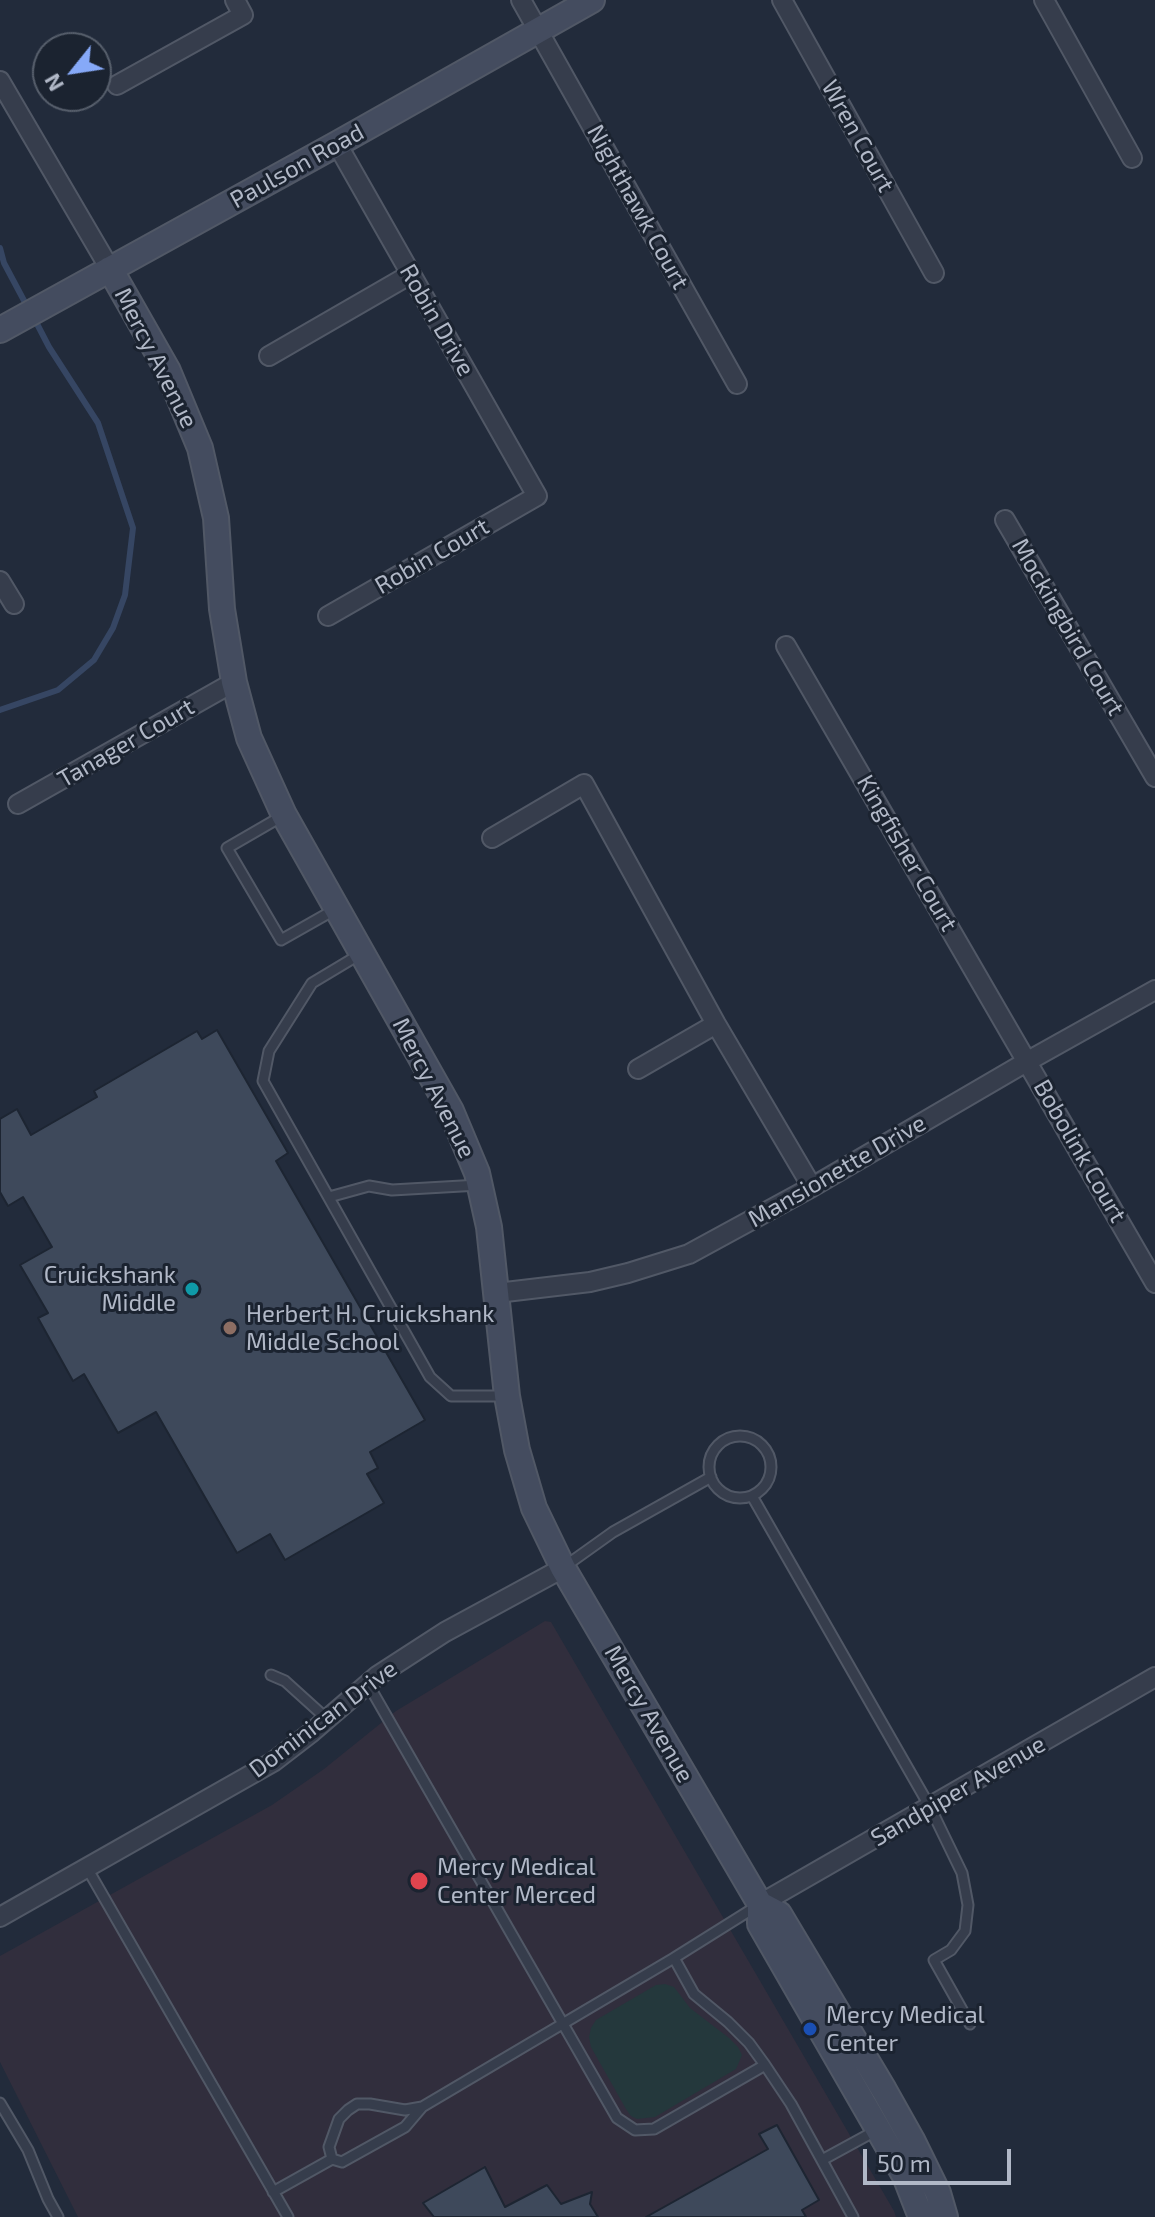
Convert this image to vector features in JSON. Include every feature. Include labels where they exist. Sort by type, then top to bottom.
[{"type":"street","points":[[117,85],[243,15],[235,0]]},
{"type":"street","name":"Nighthawk Court","points":[[521,0],[737,384]]},
{"type":"street","name":"Paulson Road","points":[[0,330],[592,0]]},
{"type":"street","name":"Wren Court","points":[[782,0],[934,273]]},
{"type":"street","points":[[1044,0],[1132,158]]},
{"type":"street","points":[[0,81],[110,269]]},
{"type":"street","name":"Robin Drive","points":[[337,144],[537,496]]},
{"type":"street","name":"Mercy Avenue","points":[[110,269],[168,371],[200,448],[216,518],[222,609],[234,682],[249,738],[284,815],[451,1111],[480,1185],[489,1227],[507,1396],[517,1450],[534,1508],[563,1568],[760,1904],[760,1924],[905,2176],[921,2217]]},
{"type":"street","points":[[269,356],[411,274]]},
{"type":"street","name":"Robin Court","points":[[328,616],[537,496]]},
{"type":"street","name":"Mockingbird Court","points":[[1005,520],[1155,777]]},
{"type":"street","points":[[0,581],[14,604]]},
{"type":"street","name":"Kingfisher Court","points":[[786,646],[1028,1061]]},
{"type":"street","name":"Tanager Court","points":[[18,804],[234,682]]},
{"type":"street","points":[[492,838],[584,784],[716,1024],[812,1187]]},
{"type":"street","name":"Mansionette Drive","points":[[497,1293],[590,1282],[689,1254],[1155,990]]},
{"type":"street","points":[[638,1069],[716,1024]]},
{"type":"street","name":"Bobolink Court","points":[[1028,1061],[1155,1283]]},
{"type":"street","name":"Dominican Drive","points":[[0,1917],[273,1762],[377,1676],[445,1632],[563,1568]]},
{"type":"street","name":"Sandpiper Avenue","points":[[760,1904],[1155,1677]]},
{"type":"street","name":"Mercy Avenue","points":[[760,1904],[779,1914],[876,2077],[912,2140],[938,2193],[945,2217]]},
{"type":"lane","points":[[284,815],[227,848],[281,940],[337,908]]},
{"type":"lane","points":[[362,953],[312,983],[269,1051],[263,1081],[430,1377],[451,1396],[507,1396]]},
{"type":"lane","points":[[329,1197],[369,1186],[392,1190],[480,1185]]},
{"type":"lane","points":[[743,1436],[753,1439],[768,1453],[770,1473],[767,1482],[752,1496],[732,1497],[723,1493],[711,1477],[711,1457],[723,1441],[743,1436]]},
{"type":"lane","points":[[563,1568],[613,1532],[711,1477]]},
{"type":"lane","points":[[752,1496],[930,1807],[962,1873],[968,1905],[965,1931],[951,1950],[934,1960],[970,2024]]},
{"type":"lane","points":[[271,1675],[285,1681],[327,1719]]},
{"type":"lane","points":[[367,1684],[617,2118],[635,2130],[654,2129],[765,2065]]},
{"type":"lane","points":[[87,1868],[288,2217]]},
{"type":"lane","points":[[273,2192],[332,2159],[342,2162],[405,2127],[422,2107],[760,1904]]},
{"type":"lane","points":[[674,1958],[694,1994],[728,2022],[765,2065],[791,2104],[850,2216]]},
{"type":"lane","points":[[0,2103],[28,2150],[58,2217]]},
{"type":"lane","points":[[332,2159],[329,2147],[339,2119],[357,2104],[405,2110],[422,2107]]},
{"type":"lane","points":[[822,2160],[877,2130]]},
{"type":"shaded area","name":"Mercy Medical Center Merced","points":[[545,1621],[551,1622],[896,2217],[78,2217],[0,2062],[0,1956],[272,1805],[324,1769],[396,1711]]},
{"type":"green space","points":[[656,1985],[674,1987],[690,2008],[729,2038],[742,2055],[736,2069],[655,2117],[637,2119],[626,2109],[591,2047],[589,2037],[596,2020]]},
{"type":"building","name":"Cruickshank Middle","points":[[217,1030],[288,1153],[276,1161],[425,1420],[370,1452],[378,1468],[367,1474],[384,1503],[285,1560],[270,1534],[237,1553],[156,1412],[118,1433],[84,1374],[73,1381],[38,1318],[48,1313],[20,1265],[52,1247],[23,1197],[8,1206],[0,1192],[0,1119],[17,1109],[31,1135],[97,1097],[94,1091],[197,1031],[202,1039]]},
{"type":"building","points":[[777,2125],[819,2200],[802,2210],[806,2217],[646,2217],[768,2149],[759,2134]]},
{"type":"building","points":[[485,2167],[505,2207],[547,2185],[561,2204],[592,2192],[590,2204],[598,2217],[434,2217],[423,2203]]},
{"type":"waterway","points":[[0,248],[4,263],[29,310]]},
{"type":"waterway","points":[[0,710],[58,690],[94,660],[113,628],[125,595],[133,528],[98,423],[35,320]]},
{"type":"place","name":"Cruickshank Middle","points":[[192,1289]]},
{"type":"place","name":"Herbert H. Cruickshank Middle School","points":[[230,1328]]},
{"type":"place","name":"Mercy Medical Center Merced","points":[[419,1881]]},
{"type":"place","name":"Mercy Medical Center","points":[[810,2029]]}]
